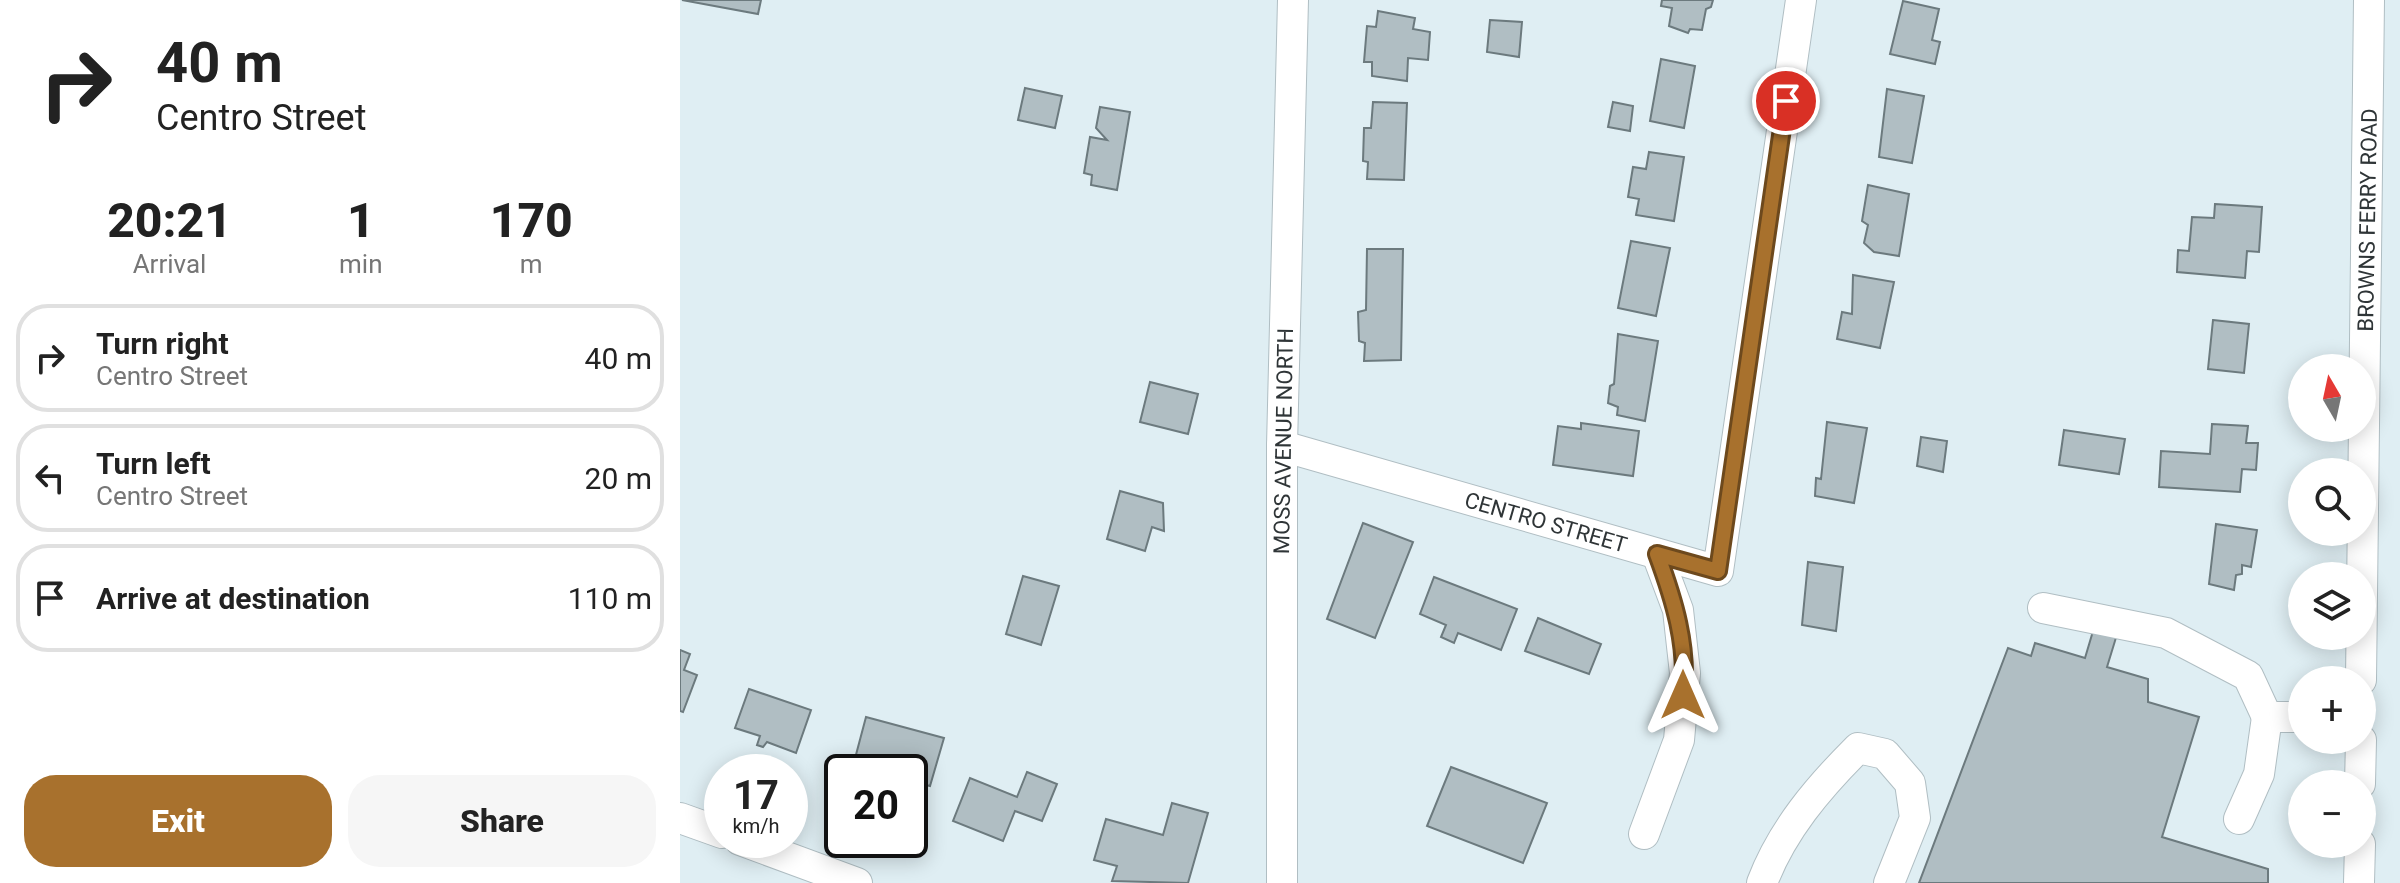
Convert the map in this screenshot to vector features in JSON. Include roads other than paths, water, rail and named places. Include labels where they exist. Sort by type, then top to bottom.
[{"type":"street","name":"MOSS AVENUE NORTH","points":[[1282,883],[1282,446],[1293,0]]},
{"type":"street","name":"CENTRO STREET","points":[[1282,446],[1718,571],[1801,0]]},
{"type":"street","name":"BROWNS FERRY ROAD","points":[[2361,666],[2369,0]]},
{"type":"street","points":[[1644,834],[1679,740],[1685,673],[1678,610],[1657,554]]},
{"type":"street","points":[[2043,608],[2166,633],[2248,676],[2267,717],[2259,774],[2239,819]]},
{"type":"street","points":[[2267,717],[2288,717]]},
{"type":"street","points":[[1762,883],[1774,853],[1820,787],[1858,748],[1885,754],[1910,783],[1915,818],[1889,883]]},
{"type":"street","points":[[680,818],[704,827]]},
{"type":"street","points":[[776,858],[810,875],[857,883]]},
{"type":"street","points":[[2359,883],[2360,858]]}]
